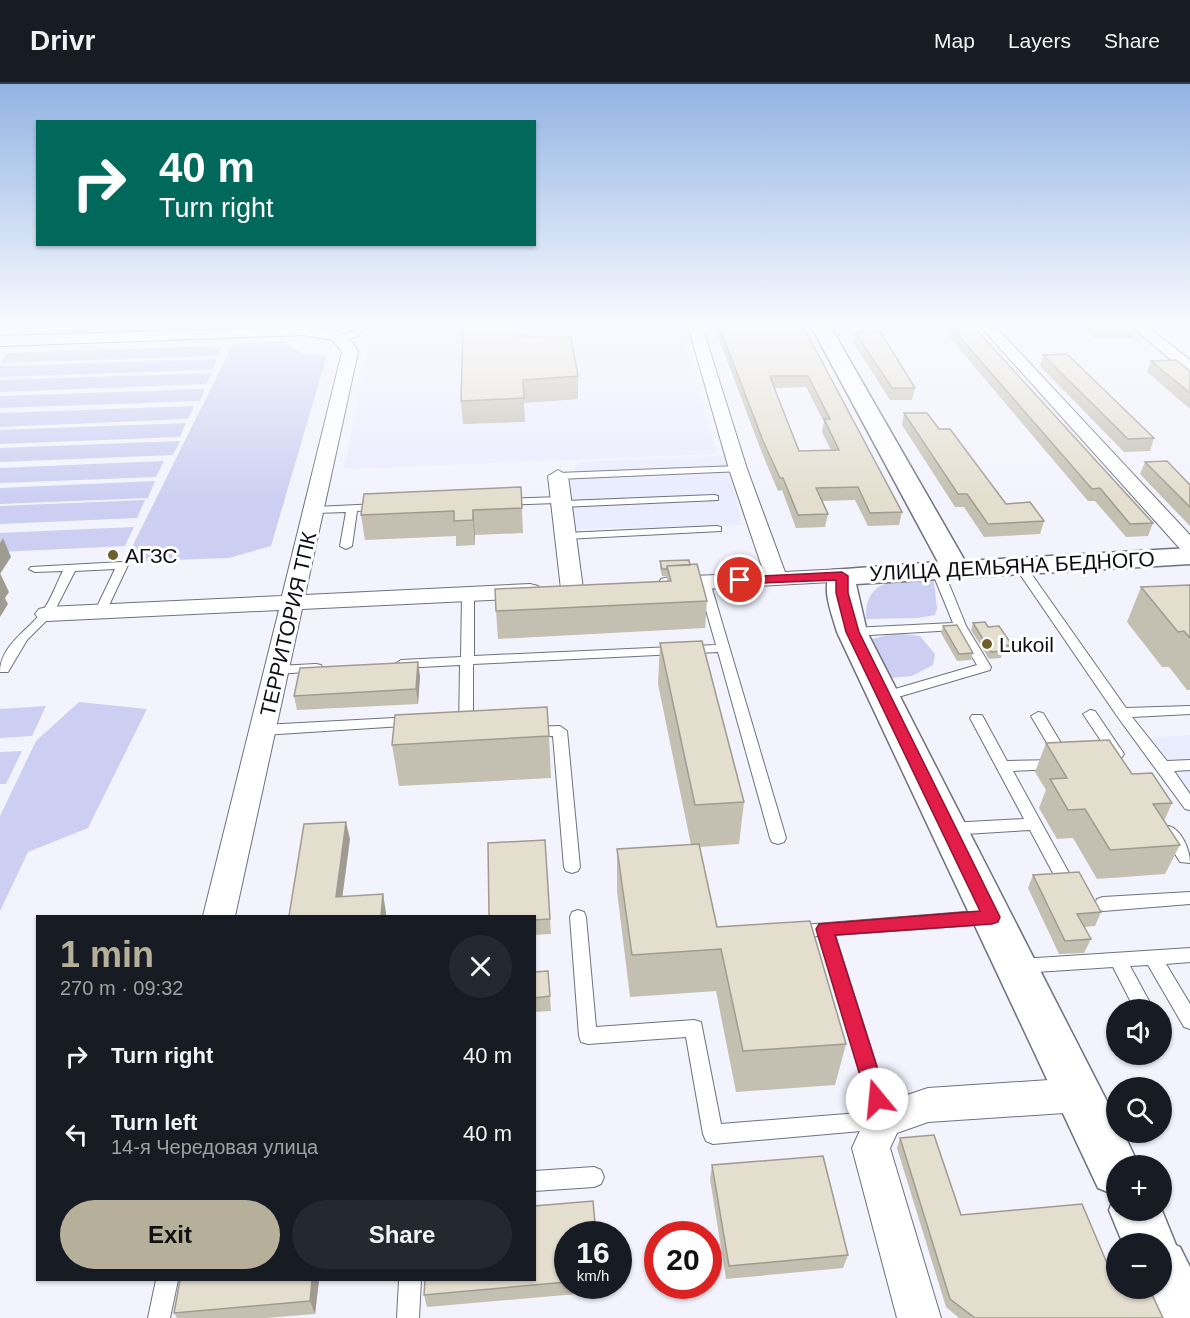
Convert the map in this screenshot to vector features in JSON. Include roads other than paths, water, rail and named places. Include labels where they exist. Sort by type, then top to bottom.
[{"type":"main road","points":[[850,384],[946,568]]},
{"type":"main road","name":"УЛИЦА ДЕМЬЯНА БЕДНОГО","points":[[842,576],[1190,555]]},
{"type":"main road","points":[[842,576],[842,593],[852,632],[1108,1155]]},
{"type":"main road","points":[[1172,1289],[1186,1318]]},
{"type":"street","name":"ТЕРРИТОРИЯ ТПК","points":[[219,915],[294,603],[343,384]]},
{"type":"street","points":[[712,384],[738,469],[777,579]]},
{"type":"street","points":[[1040,384],[1190,548]]},
{"type":"street","points":[[47,614],[583,589],[565,536],[558,476]]},
{"type":"street","name":"УЛИЦА ДЕМЬЯНА БЕДНОГО","points":[[649,585],[842,576]]},
{"type":"street","points":[[919,1318],[871,1148],[884,1120],[928,1105],[1080,1095]]},
{"type":"lane","points":[[558,476],[738,469]]},
{"type":"lane","points":[[493,503],[714,498]]},
{"type":"lane","points":[[315,510],[394,507]]},
{"type":"lane","points":[[346,546],[352,508]]},
{"type":"lane","points":[[565,536],[717,529]]},
{"type":"lane","points":[[1019,564],[1122,713],[1190,804]]},
{"type":"lane","points":[[34,569],[122,565],[100,613]]},
{"type":"lane","points":[[3,669],[22,638],[47,614],[71,567]]},
{"type":"lane","points":[[883,697],[985,668],[960,626],[946,568]]},
{"type":"lane","points":[[704,582],[778,838]]},
{"type":"lane","points":[[468,594],[467,661],[460,720],[466,736],[478,735]]},
{"type":"lane","points":[[852,632],[960,626]]},
{"type":"lane","points":[[384,665],[723,648]]},
{"type":"lane","points":[[277,670],[325,668]]},
{"type":"lane","points":[[1122,713],[1190,710]]},
{"type":"lane","points":[[1090,714],[1124,765],[1099,761]]},
{"type":"lane","points":[[1003,766],[1071,763],[1038,717]]},
{"type":"lane","points":[[977,718],[1061,873]]},
{"type":"lane","points":[[263,730],[430,721]]},
{"type":"lane","points":[[513,733],[560,731],[572,867]]},
{"type":"lane","points":[[1163,766],[1190,765]]},
{"type":"lane","points":[[1160,819],[1186,858]]},
{"type":"lane","points":[[948,829],[1034,824]]},
{"type":"lane","points":[[1103,904],[1190,898]]},
{"type":"lane","points":[[578,917],[588,1036],[694,1028],[713,1134],[884,1120],[825,929]]},
{"type":"lane","points":[[778,932],[992,917]]},
{"type":"lane","points":[[1016,967],[1153,957],[1189,957]]},
{"type":"lane","points":[[1153,957],[1190,1021]]},
{"type":"lane","points":[[1118,960],[1139,999]]},
{"type":"lane","points":[[536,1181],[594,1177]]},
{"type":"lane","points":[[159,1318],[167,1281]]},
{"type":"lane","points":[[408,1318],[410,1281]]},
{"type":"place","name":"АГЗС","points":[[113,555]]},
{"type":"place","name":"Lukoil","points":[[987,644]]}]
